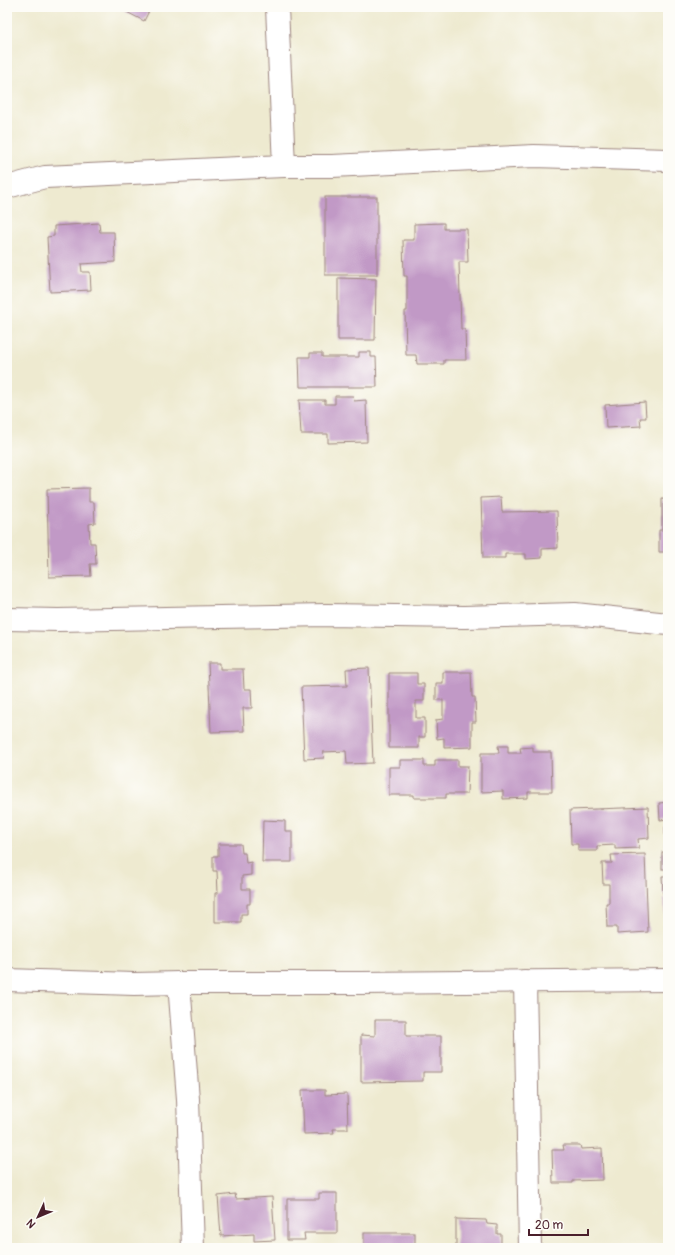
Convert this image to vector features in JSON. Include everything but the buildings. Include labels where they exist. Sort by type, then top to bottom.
[{"type":"street","points":[[278,7],[277,29],[284,166]]},
{"type":"street","points":[[7,187],[45,177],[284,166],[332,166],[534,156],[668,160]]},
{"type":"street","points":[[7,619],[58,620],[326,615],[464,617],[575,614],[668,624]]},
{"type":"street","points":[[7,980],[134,984],[668,980]]},
{"type":"street","points":[[524,981],[530,1248]]},
{"type":"street","points":[[179,983],[188,1099],[193,1248]]}]
